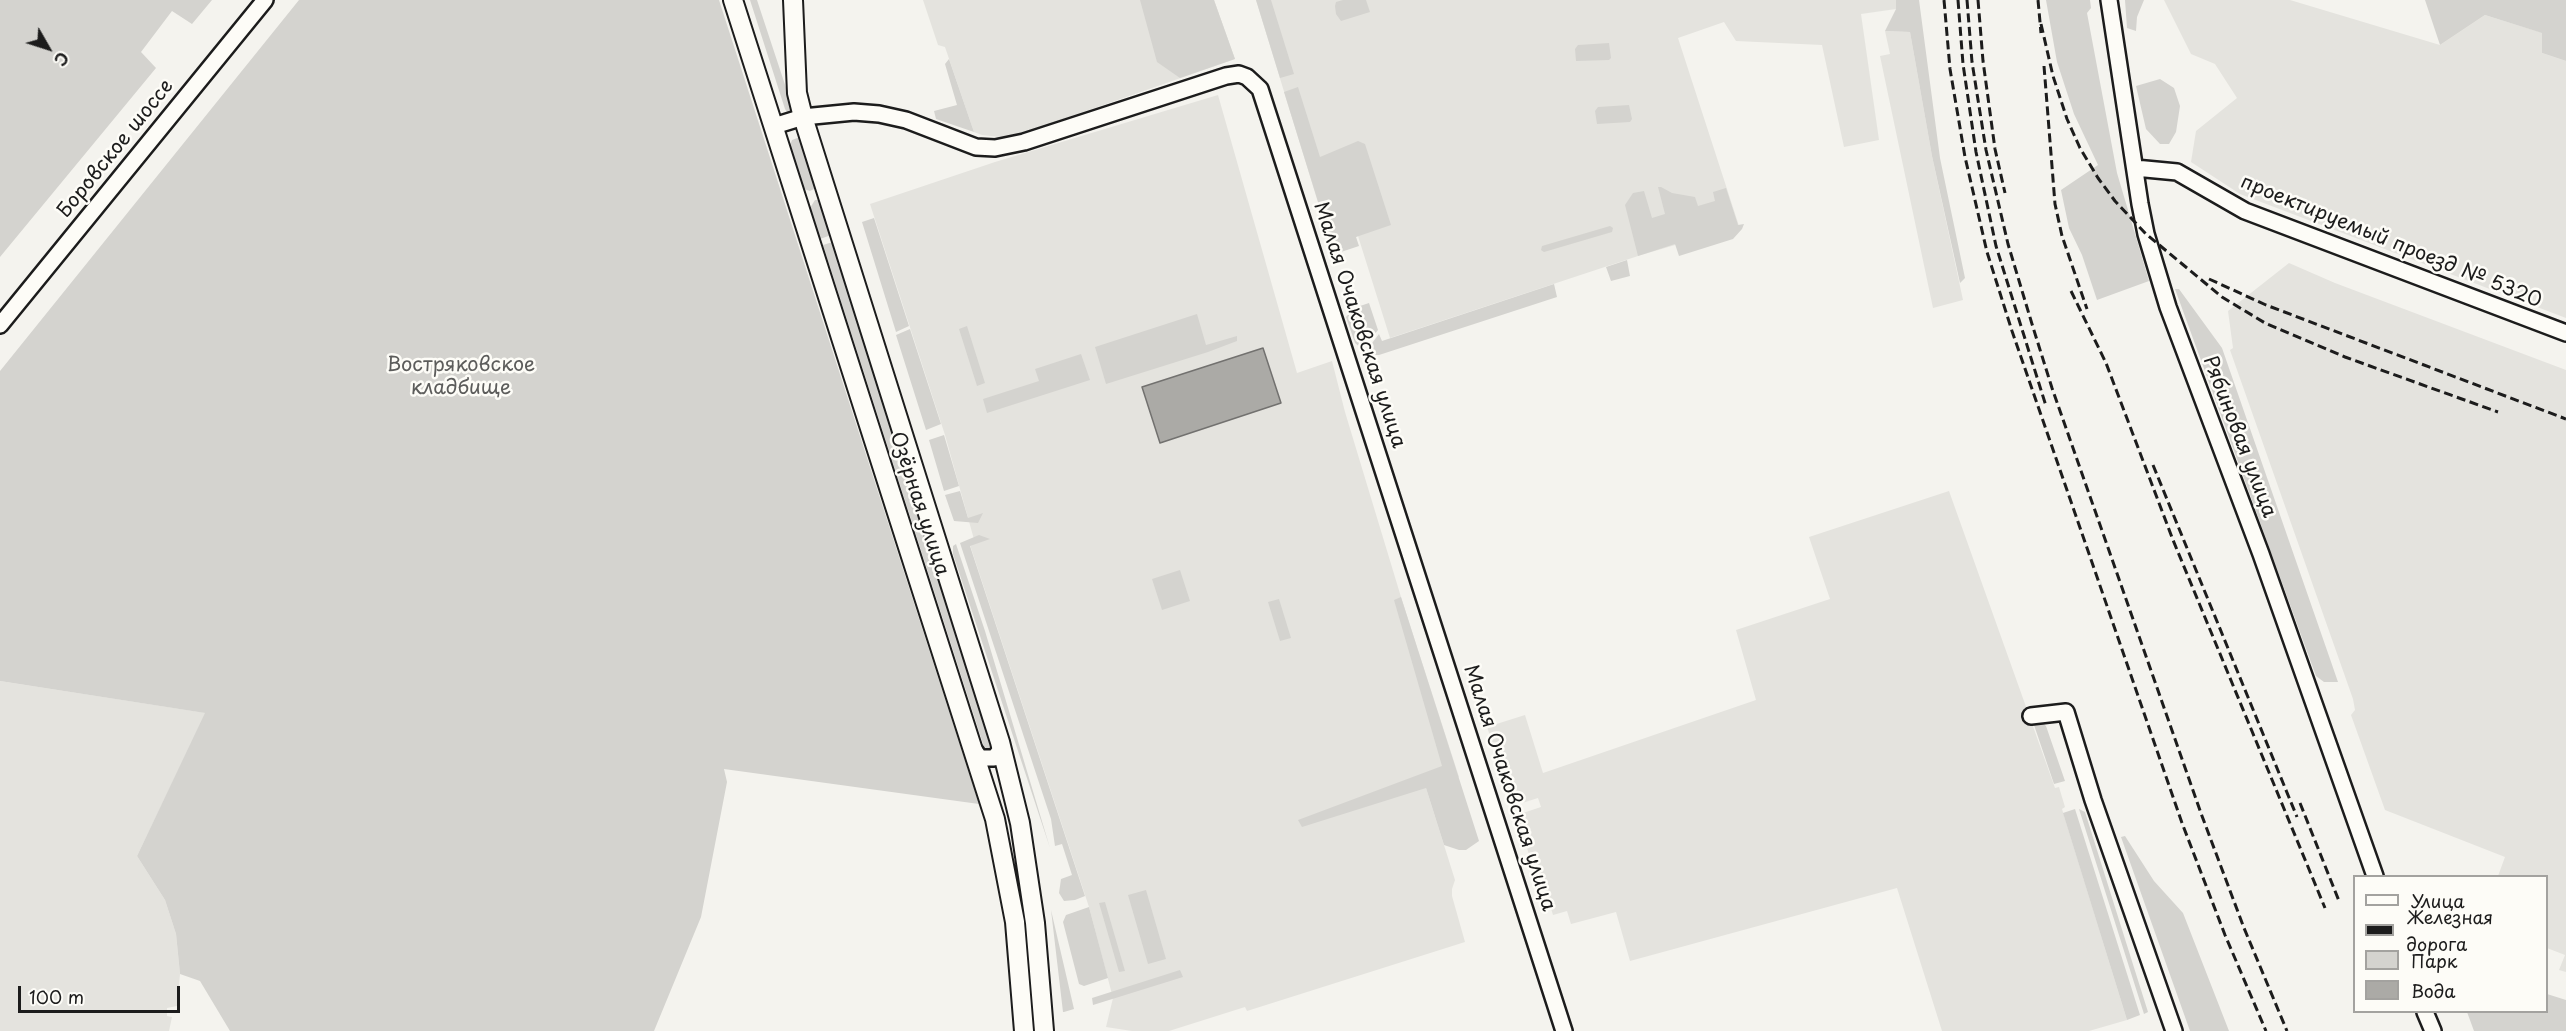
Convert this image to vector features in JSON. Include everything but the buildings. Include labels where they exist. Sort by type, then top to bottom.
[{"type":"main road","name":"Озёрная улица","points":[[733,0],[975,750],[995,819],[1015,922],[1024,1031]]},
{"type":"main road","name":"Озёрная улица","points":[[793,0],[797,93],[803,117],[1000,742],[1020,823],[1035,923],[1044,1031]]},
{"type":"street","name":"Боровское шоссе","points":[[0,325],[265,0]]},
{"type":"street","name":"Рябиновая улица","points":[[2109,0],[2146,234],[2168,307],[2265,566],[2375,875]]},
{"type":"street","name":"Малая Очаковская улица","points":[[774,126],[803,117],[854,112],[879,114],[906,120],[976,147],[995,148],[1024,142],[1226,76],[1239,74],[1247,77],[1260,89],[1564,1031]]},
{"type":"street","name":"проектируемый проезд № 5320","points":[[2135,168],[2177,172],[2245,211],[2566,333]]},
{"type":"street","points":[[2031,716],[2057,711],[2066,712],[2093,800],[2174,1031]]},
{"type":"street","points":[[975,750],[985,759],[994,758],[1000,751],[1000,742]]},
{"type":"street","points":[[984,783],[985,774],[991,768],[1004,769],[1008,777]]},
{"type":"street","points":[[2427,1013],[2433,1031]]},
{"type":"shaded area","points":[[923,0],[1214,0],[1235,59],[1009,138],[982,135],[974,132],[945,47],[938,45]]},
{"type":"shaded area","points":[[1256,0],[1896,0],[1896,9],[1861,14],[1879,140],[1844,147],[1822,45],[1736,41],[1724,22],[1678,38],[1739,226],[1638,256],[1390,338],[1358,236],[1331,245]]},
{"type":"shaded area","points":[[2164,0],[2290,0],[2440,45],[2485,15],[2543,33],[2542,53],[2566,61],[2566,318],[2240,194],[2191,162],[2196,131],[2237,98],[2215,64],[2191,54]]},
{"type":"shaded area","points":[[1885,31],[1910,32],[1932,156],[1963,300],[1933,308],[1880,56],[1890,54]]},
{"type":"shaded area","points":[[1218,95],[1297,373],[1332,361],[1345,412],[1401,597],[1459,777],[1426,788],[1455,880],[1452,896],[1465,942],[1247,1011],[1245,1007],[1169,1031],[1132,1031],[1106,1027],[1113,998],[1089,907],[970,545],[975,543],[945,435],[870,204],[995,162]]},
{"type":"shaded area","points":[[2289,263],[2335,283],[2566,370],[2566,972],[2559,970],[2565,955],[2548,948],[2548,875],[2498,875],[2505,857],[2385,810],[2351,715],[2355,710],[2353,699],[2230,350],[2233,348],[2228,311]]},
{"type":"shaded area","points":[[1949,491],[2055,788],[2059,787],[2065,807],[2062,809],[2127,1020],[2089,1031],[1942,1031],[1897,888],[1630,961],[1616,912],[1571,924],[1567,911],[1553,915],[1543,883],[1538,884],[1517,815],[1541,807],[1538,798],[1519,804],[1515,793],[1510,795],[1487,727],[1525,715],[1543,773],[1756,700],[1736,630],[1830,599],[1809,537]]},
{"type":"shaded area","points":[[0,681],[206,713],[137,856],[165,900],[176,934],[180,974],[177,1006],[167,1008],[167,1016],[172,1017],[169,1031],[0,1031]]},
{"type":"green space","points":[[0,0],[212,0],[192,24],[172,11],[141,52],[156,68],[0,257]]},
{"type":"green space","name":"Востряковское кладбище","points":[[299,0],[719,0],[979,804],[724,769],[727,782],[701,917],[654,1031],[230,1031],[200,981],[180,974],[176,934],[165,900],[137,856],[205,713],[0,681],[0,371]]},
{"type":"green space","points":[[750,0],[757,0],[795,115],[789,115],[785,109]]},
{"type":"green space","points":[[1140,0],[1214,0],[1235,59],[1180,78],[1157,62]]},
{"type":"green space","points":[[1256,0],[1271,0],[1294,74],[1280,78]]},
{"type":"green space","points":[[1366,0],[1370,12],[1341,21],[1336,14],[1335,6],[1336,2]]},
{"type":"green space","points":[[1896,0],[1919,0],[1940,158],[1965,278],[1960,283],[1932,156],[1910,32],[1885,31],[1896,9]]},
{"type":"green space","points":[[2046,0],[2090,0],[2091,8],[2087,13],[2117,173],[2149,281],[2097,300],[2082,255],[2069,228],[2061,190],[2098,165],[2074,114],[2057,62]]},
{"type":"green space","points":[[2125,0],[2144,0],[2137,17],[2136,31],[2127,28]]},
{"type":"green space","points":[[2425,0],[2566,0],[2566,61],[2542,53],[2542,33],[2485,15],[2440,45]]},
{"type":"green space","points":[[1609,43],[1611,58],[1609,60],[1576,61],[1575,49],[1578,45]]},
{"type":"green space","points":[[949,59],[974,132],[936,119],[934,111],[957,105],[945,64]]},
{"type":"green space","points":[[2160,79],[2174,88],[2180,106],[2176,132],[2169,144],[2160,144],[2146,129],[2136,86]]},
{"type":"green space","points":[[1298,87],[1320,157],[1358,141],[1365,144],[1391,225],[1356,237],[1359,246],[1338,253],[1333,250],[1284,92]]},
{"type":"green space","points":[[1629,105],[1632,119],[1630,122],[1597,124],[1595,111],[1598,107]]},
{"type":"green space","points":[[800,137],[816,188],[810,191],[804,189],[790,145],[792,140]]},
{"type":"green space","points":[[1658,187],[1672,193],[1695,197],[1698,206],[1715,201],[1713,192],[1726,188],[1738,225],[1744,224],[1742,229],[1733,239],[1679,256],[1675,244],[1638,256],[1625,205],[1633,193],[1644,191],[1652,218],[1665,214]]},
{"type":"green space","points":[[815,200],[821,200],[834,234],[820,239],[810,208]]},
{"type":"green space","points":[[874,218],[909,326],[896,332],[862,222]]},
{"type":"green space","points":[[1610,226],[1613,228],[1612,232],[1544,252],[1541,250],[1542,246]]},
{"type":"green space","points":[[836,241],[994,747],[991,751],[984,747],[823,245]]},
{"type":"green space","points":[[1627,260],[1630,276],[1611,281],[1606,267]]},
{"type":"green space","points":[[1554,284],[1557,297],[1379,355],[1366,351],[1379,334],[1382,341]]},
{"type":"green space","points":[[2175,289],[2179,289],[2222,348],[2338,682],[2324,682],[2316,676]]},
{"type":"green space","points":[[1369,303],[1378,330],[1362,349],[1355,343],[1346,317],[1354,308]]},
{"type":"green space","points":[[1197,314],[1206,345],[1237,336],[1237,341],[1106,384],[1095,347]]},
{"type":"green space","points":[[967,326],[985,383],[977,386],[959,329]]},
{"type":"green space","points":[[910,329],[941,424],[926,430],[896,335]]},
{"type":"green space","points":[[1081,354],[1090,380],[987,413],[983,399],[1039,381],[1035,369]]},
{"type":"green space","points":[[944,435],[959,486],[944,491],[929,440]]},
{"type":"green space","points":[[960,491],[968,518],[983,513],[978,523],[954,521],[945,495]]},
{"type":"green space","points":[[979,535],[990,539],[970,546],[1085,896],[1075,900],[1064,901],[1059,893],[1061,879],[1072,875],[1062,844],[1055,846],[1051,819],[960,543]]},
{"type":"green space","points":[[956,544],[985,631],[1050,848],[953,554],[953,546]]},
{"type":"green space","points":[[1180,570],[1190,601],[1162,610],[1152,579]]},
{"type":"green space","points":[[1401,597],[1479,841],[1466,850],[1444,845],[1426,788],[1302,827],[1298,820],[1442,766],[1394,600]]},
{"type":"green space","points":[[1279,599],[1291,638],[1280,641],[1268,602]]},
{"type":"green space","points":[[2041,721],[2046,726],[2065,781],[2054,784],[2033,722]]},
{"type":"green space","points":[[2075,809],[2140,1015],[2127,1020],[2063,813]]},
{"type":"green space","points":[[2079,809],[2085,812],[2148,1012],[2144,1014]]},
{"type":"green space","points":[[2125,836],[2154,881],[2183,913],[2229,1031],[2190,1031],[2121,837]]},
{"type":"green space","points":[[1146,890],[1166,959],[1148,964],[1128,895]]},
{"type":"green space","points":[[1105,902],[1125,971],[1119,972],[1099,903]]},
{"type":"green space","points":[[1089,907],[1108,978],[1084,986],[1079,984],[1063,922],[1066,915]]},
{"type":"green space","points":[[1051,910],[1074,1009],[1064,1012],[1063,1012]]},
{"type":"green space","points":[[1180,970],[1183,977],[1093,1005],[1092,998]]},
{"type":"green space","points":[[2548,994],[2566,1000],[2566,1031],[2474,1031],[2467,1013],[2548,1013]]},
{"type":"water","points":[[1263,348],[1281,403],[1160,443],[1142,387]]},
{"type":"railway","points":[[1944,0],[1950,69],[1965,157],[1987,252],[2012,331],[2182,823],[2225,935],[2266,1031]]},
{"type":"railway","points":[[1958,0],[1963,64],[1976,152],[1996,246],[2046,406]]},
{"type":"railway","points":[[1967,0],[1972,62],[1986,150],[2008,244],[2032,324],[2052,388],[2202,816],[2244,928],[2287,1031]]},
{"type":"railway","points":[[1978,0],[1983,61],[1995,149],[2005,193]]},
{"type":"railway","points":[[2038,0],[2041,33]]},
{"type":"railway","points":[[2041,24],[2053,76],[2067,119],[2080,148],[2115,201],[2146,234],[2222,297],[2265,323],[2345,357],[2498,412]]},
{"type":"railway","points":[[2044,66],[2055,204],[2062,236],[2087,309]]},
{"type":"railway","points":[[2209,279],[2266,305],[2566,419]]},
{"type":"railway","points":[[2071,291],[2106,363],[2173,540],[2325,908]]},
{"type":"railway","points":[[2153,465],[2297,817]]},
{"type":"railway","points":[[2300,803],[2339,901]]}]
